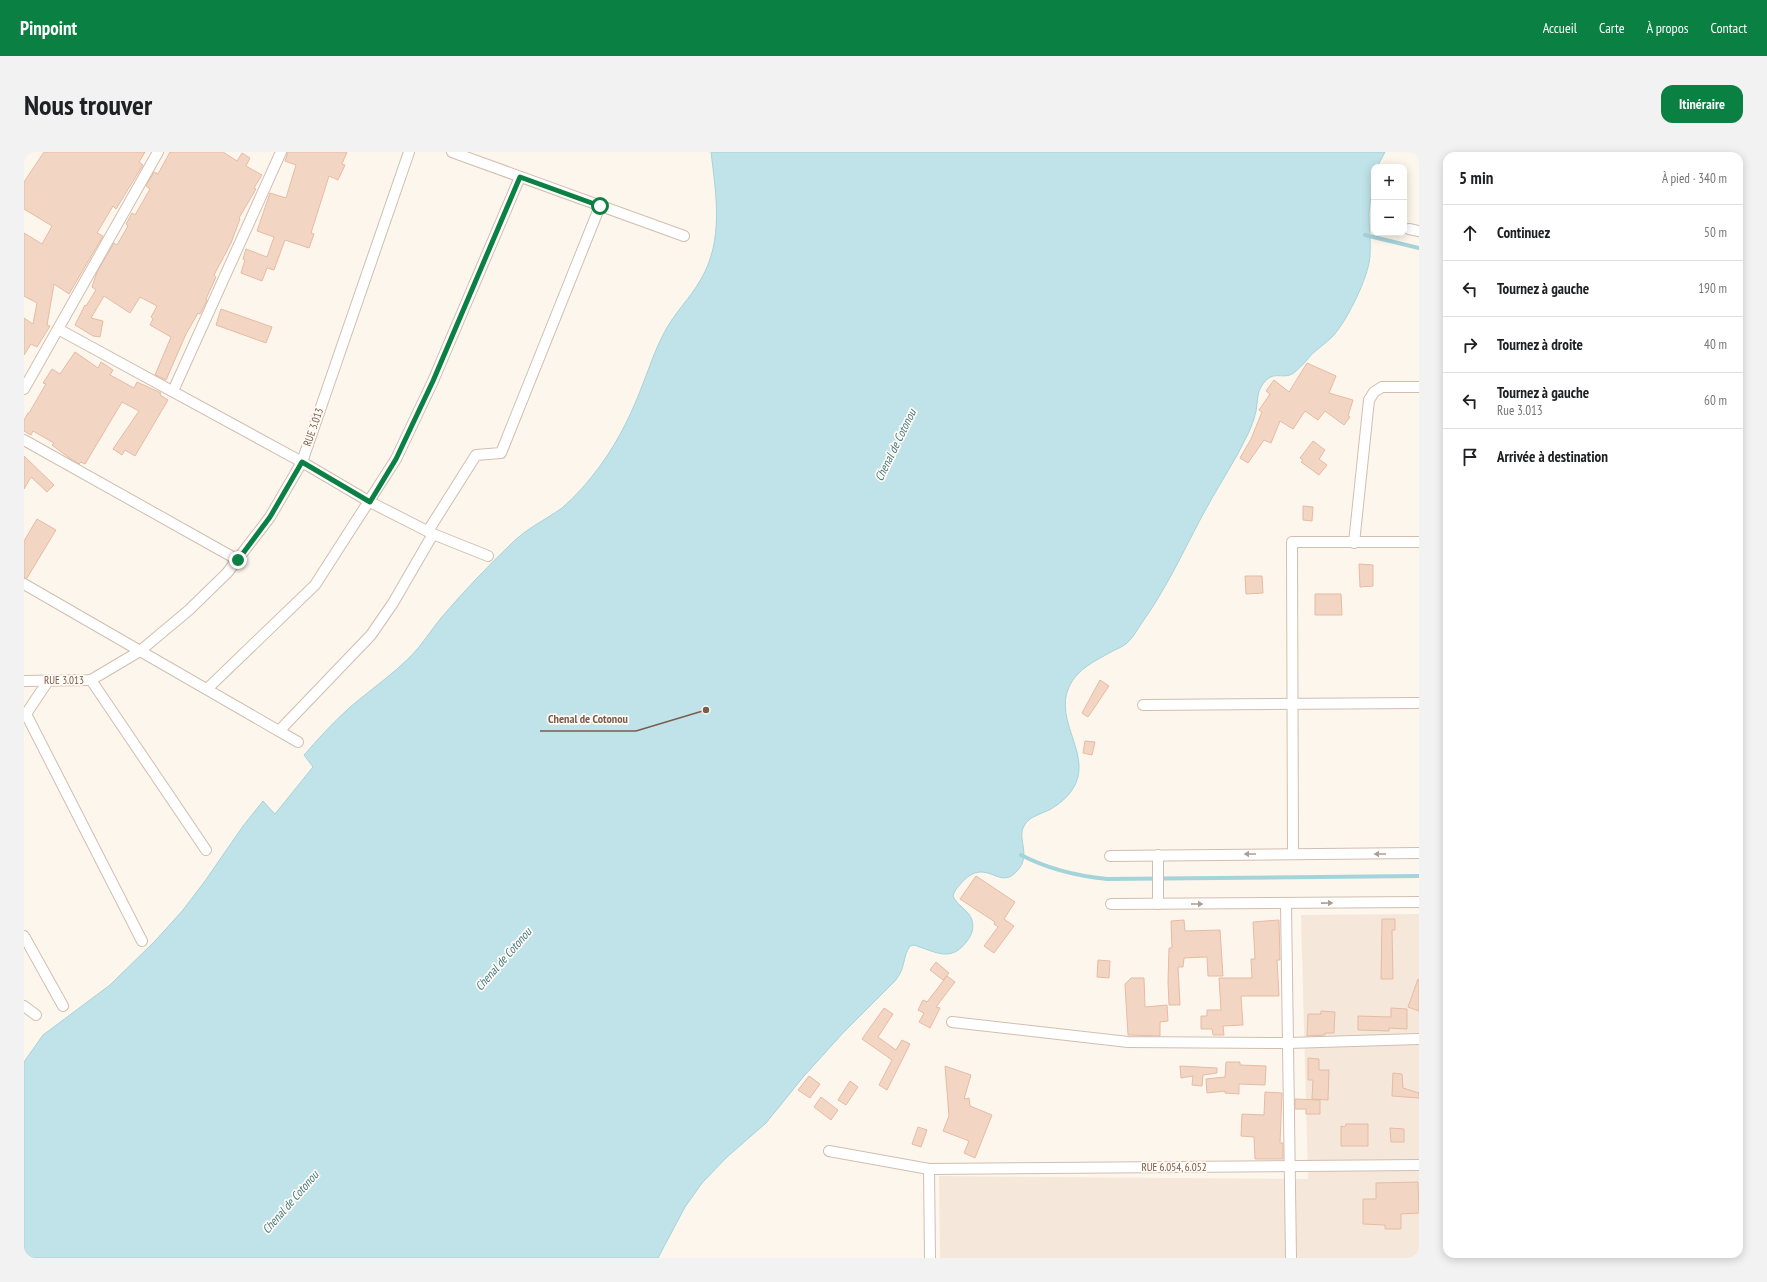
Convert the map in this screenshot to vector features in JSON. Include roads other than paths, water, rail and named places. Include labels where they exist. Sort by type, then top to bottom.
[{"type":"street","points":[[24,389],[158,152]]},
{"type":"street","points":[[173,391],[281,152]]},
{"type":"street","name":"RUE 3.013","points":[[24,681],[91,680],[140,651],[212,589],[238,560],[270,517],[302,462],[409,152]]},
{"type":"street","points":[[452,152],[684,236]]},
{"type":"street","points":[[207,689],[307,594],[322,575],[370,502],[400,452],[433,381],[520,177]]},
{"type":"street","points":[[279,731],[371,634],[393,603],[476,455],[501,454],[600,206]]},
{"type":"street","points":[[58,329],[302,462],[370,502],[431,533],[488,556]]},
{"type":"street","points":[[1354,543],[1369,400],[1374,392],[1382,387],[1419,388]]},
{"type":"street","points":[[24,440],[238,560]]},
{"type":"street","points":[[1293,854],[1292,542],[1419,542]]},
{"type":"street","points":[[24,584],[298,742]]},
{"type":"street","points":[[48,680],[25,715],[142,941]]},
{"type":"street","points":[[91,680],[206,850]]},
{"type":"street","points":[[1143,705],[1419,703]]},
{"type":"street","points":[[1110,856],[1419,853]]},
{"type":"street","points":[[1158,855],[1158,904]]},
{"type":"street","points":[[1111,904],[1419,902]]},
{"type":"street","points":[[1286,903],[1291,1258]]},
{"type":"street","points":[[24,936],[63,1006]]},
{"type":"street","points":[[24,1006],[36,1015]]},
{"type":"street","points":[[952,1022],[1111,1041],[1288,1043],[1419,1039]]},
{"type":"street","name":"RUE 6.054, 6.052","points":[[830,1151],[929,1169],[1419,1165]]},
{"type":"street","points":[[929,1169],[930,1258]]},
{"type":"water","name":"Chenal de Cotonou","points":[[711,152],[1385,152],[1379,164],[1371,164],[1369,265],[1362,286],[1345,320],[1333,336],[1312,354],[1296,371],[1287,376],[1270,377],[1265,381],[1259,390],[1256,412],[1244,443],[1207,507],[1166,585],[1150,611],[1135,634],[1124,646],[1087,666],[1077,675],[1069,687],[1065,700],[1066,713],[1077,752],[1079,765],[1078,778],[1072,790],[1057,805],[1032,818],[1026,823],[1022,831],[1024,849],[1023,861],[1020,868],[1014,874],[1003,878],[985,872],[978,872],[963,881],[956,889],[953,896],[957,903],[968,913],[973,923],[973,929],[970,936],[961,948],[949,954],[943,954],[914,945],[910,946],[901,972],[895,981],[843,1033],[804,1076],[766,1123],[727,1157],[702,1183],[685,1207],[658,1258],[24,1258],[24,1062],[43,1035],[110,985],[155,941],[183,910],[243,826],[263,801],[275,814],[313,767],[304,755],[328,728],[348,709],[410,657],[441,618],[484,570],[517,538],[562,508],[596,472],[625,425],[667,327],[697,286],[708,264],[716,233],[715,184]]},
{"type":"waterway","points":[[1365,235],[1419,248]]},
{"type":"waterway","points":[[1021,855],[1063,871],[1107,879],[1419,876]]},
{"type":"place","name":"Chenal de Cotonou","points":[[706,710]]}]
